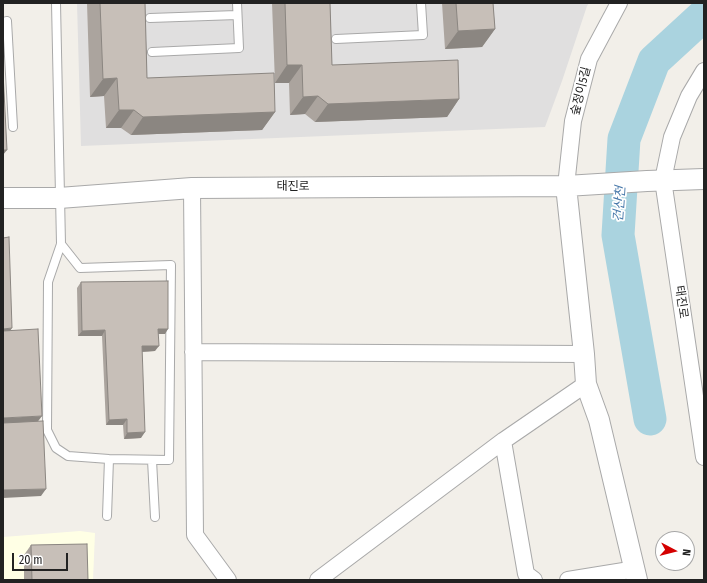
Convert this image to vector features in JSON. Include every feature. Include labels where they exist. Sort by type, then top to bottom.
[{"type":"street","name":"숲정이5길","points":[[574,185],[574,121],[588,59],[618,3]]},
{"type":"street","name":"태진로","points":[[704,71],[689,96],[655,180],[702,424],[704,457]]},
{"type":"street","points":[[655,180],[704,179]]},
{"type":"street","name":"태진로","points":[[3,198],[59,198],[192,188],[574,185],[655,180]]},
{"type":"street","points":[[568,580],[637,574],[599,420],[586,384],[574,185]]},
{"type":"street","points":[[192,188],[195,535],[228,580]]},
{"type":"street","points":[[193,352],[584,354]]},
{"type":"street","points":[[318,580],[503,441],[586,384]]},
{"type":"street","points":[[503,441],[526,574],[534,580]]},
{"type":"lane","points":[[56,3],[61,244],[48,282],[47,430],[56,448],[68,456],[109,459],[169,460],[171,265],[80,268],[61,244]]},
{"type":"lane","points":[[152,52],[239,48],[237,3]]},
{"type":"lane","points":[[336,39],[423,35],[421,3]]},
{"type":"lane","points":[[150,18],[237,14]]},
{"type":"lane","points":[[3,22],[7,21],[13,127]]},
{"type":"lane","points":[[107,516],[109,459]]},
{"type":"lane","points":[[152,460],[155,517]]},
{"type":"shaded area","points":[[77,3],[589,3],[545,127],[81,146]]},
{"type":"shaded area","points":[[80,531],[95,533],[93,580],[3,580],[3,537]]},
{"type":"building","points":[[100,3],[145,3],[147,78],[274,73],[275,112],[143,117],[134,110],[119,110],[117,78],[103,79]]},
{"type":"building","points":[[285,3],[330,3],[332,65],[458,60],[459,99],[328,104],[318,96],[303,97],[302,65],[287,65]]},
{"type":"building","points":[[456,3],[493,3],[495,29],[458,31]]},
{"type":"building","points":[[3,72],[7,150],[3,150]]},
{"type":"building","points":[[9,237],[12,328],[3,329],[3,238]]},
{"type":"building","points":[[168,281],[168,329],[158,329],[159,346],[142,346],[145,432],[127,433],[127,419],[109,420],[105,330],[82,331],[81,282]]},
{"type":"building","points":[[38,329],[42,416],[3,418],[3,331]]},
{"type":"building","points":[[43,421],[46,489],[3,490],[3,423]]},
{"type":"building","points":[[87,544],[88,580],[32,580],[31,545]]},
{"type":"waterway","name":"건산천","points":[[650,419],[618,235],[624,139],[654,61],[704,15]]}]
